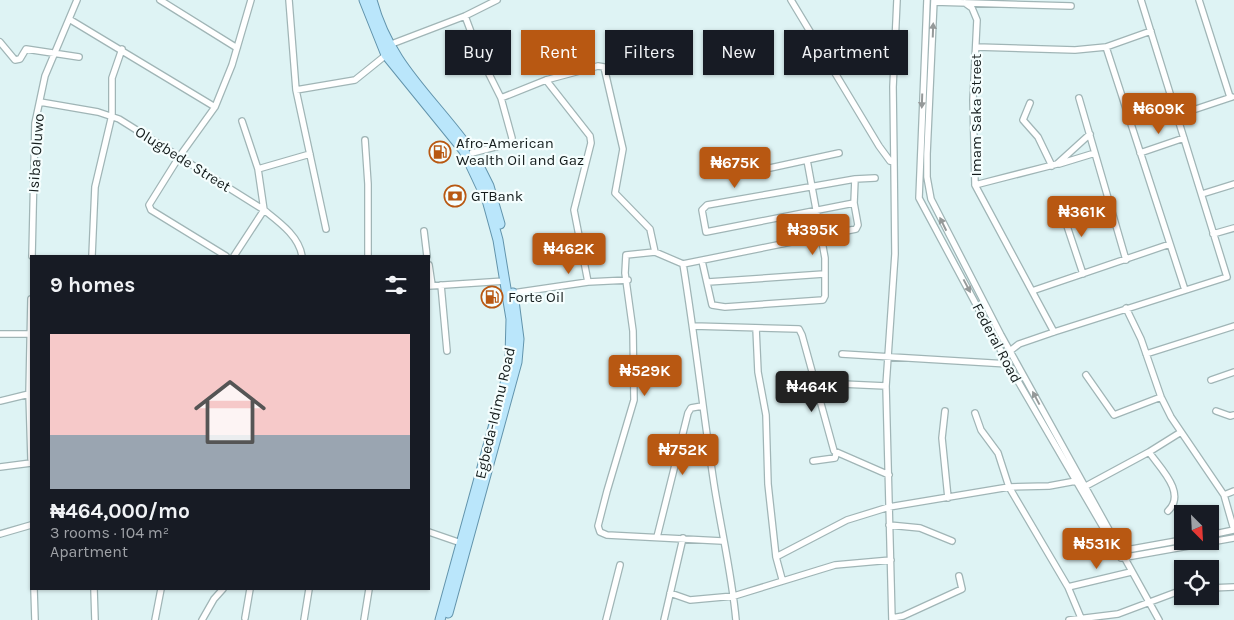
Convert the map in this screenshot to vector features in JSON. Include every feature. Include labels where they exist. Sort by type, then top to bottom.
[{"type":"main road","name":"Egbeda-Idimu Road","points":[[364,0],[386,55],[472,153],[489,186],[496,206],[520,339],[517,362],[446,620]]},
{"type":"main road","name":"Egbeda-Idimu Road","points":[[372,0],[378,23],[388,45],[464,151],[476,174],[487,200],[498,240],[511,319],[510,357],[440,620]]},
{"type":"street","name":"Isiba Oluwo","points":[[32,255],[35,124],[45,76],[78,0]]},
{"type":"street","points":[[160,0],[237,48]]},
{"type":"street","points":[[224,255],[149,208],[179,158],[215,107],[237,48],[251,0]]},
{"type":"street","points":[[289,0],[296,90],[326,229]]},
{"type":"street","points":[[388,45],[465,16],[498,0]]},
{"type":"street","points":[[791,0],[879,146],[890,161],[894,162]]},
{"type":"street","points":[[897,0],[893,87],[895,254],[886,386],[892,619],[962,589],[959,576]]},
{"type":"street","name":"Federal Road","points":[[927,0],[919,198],[1008,364],[1118,554],[1124,557]]},
{"type":"street","points":[[1141,0],[1227,277]]},
{"type":"street","points":[[1178,115],[1232,96],[1199,0]]},
{"type":"street","points":[[934,1],[1071,6]]},
{"type":"street","name":"Federal Road","points":[[934,1],[928,183],[931,198],[1010,351],[1121,548],[1124,557]]},
{"type":"street","name":"Imam Saka Street","points":[[965,3],[976,15],[973,100],[975,185],[1054,332]]},
{"type":"street","points":[[465,16],[480,56],[501,98],[512,140],[511,143],[472,153]]},
{"type":"street","points":[[69,19],[122,49],[215,107]]},
{"type":"street","points":[[976,47],[1075,50],[1106,47],[1151,31]]},
{"type":"street","points":[[0,42],[15,60],[20,59],[26,49],[80,57]]},
{"type":"street","points":[[1106,47],[1186,290]]},
{"type":"street","points":[[92,255],[95,187],[112,115],[112,78],[122,49]]},
{"type":"street","points":[[296,90],[354,80],[386,55]]},
{"type":"street","points":[[501,98],[546,80],[598,66],[604,67],[623,149],[615,193],[650,229],[656,252]]},
{"type":"street","points":[[546,80],[590,136],[574,210],[588,282]]},
{"type":"street","points":[[1079,98],[1126,260]]},
{"type":"street","name":"Olugbede Street","points":[[40,102],[112,115],[264,210],[290,233],[301,250],[302,255]]},
{"type":"street","points":[[1030,103],[1023,120],[1038,137],[1055,165]]},
{"type":"street","points":[[235,255],[264,210],[258,169],[242,121]]},
{"type":"street","points":[[1055,165],[1090,134]]},
{"type":"street","points":[[1140,153],[1184,138]]},
{"type":"street","points":[[365,140],[368,184],[368,255]]},
{"type":"street","points":[[770,168],[839,153]]},
{"type":"street","points":[[975,185],[1095,153]]},
{"type":"street","points":[[258,169],[310,154]]},
{"type":"street","points":[[702,260],[712,305],[719,307],[817,302],[823,300],[825,296],[825,258],[807,160]]},
{"type":"street","points":[[854,203],[706,232],[702,210],[707,205],[854,179],[875,178]]},
{"type":"street","points":[[722,541],[606,535],[600,532],[598,526],[634,400],[633,331],[628,280],[625,274],[626,255],[656,252],[683,264],[858,228],[854,203],[854,179]]},
{"type":"street","points":[[1202,194],[1234,184]]},
{"type":"street","points":[[1061,208],[1083,274]]},
{"type":"street","points":[[1214,234],[1234,228]]},
{"type":"street","points":[[424,231],[427,255]]},
{"type":"street","points":[[1032,291],[1170,244]]},
{"type":"street","points":[[954,264],[962,259]]},
{"type":"street","points":[[683,264],[722,541],[734,596],[736,620]]},
{"type":"street","points":[[708,282],[824,274]]},
{"type":"street","points":[[1010,351],[1020,344],[1054,332],[1234,275]]},
{"type":"street","points":[[512,293],[588,282],[628,280]]},
{"type":"street","points":[[430,286],[505,281]]},
{"type":"street","points":[[440,285],[447,351]]},
{"type":"street","points":[[1126,308],[1146,354],[1161,397],[1181,432],[1224,495],[1234,530],[1219,533]]},
{"type":"street","points":[[693,326],[798,329],[802,335],[836,454],[889,475]]},
{"type":"street","points":[[1146,354],[1234,326]]},
{"type":"street","points":[[756,328],[758,372],[766,415],[768,484],[776,557],[782,579]]},
{"type":"street","points":[[0,334],[30,334],[30,426]]},
{"type":"street","points":[[842,354],[1008,364]]},
{"type":"street","points":[[1210,380],[1234,372]]},
{"type":"street","points":[[1086,374],[1114,415],[1161,397]]},
{"type":"street","points":[[842,384],[886,386]]},
{"type":"street","points":[[0,401],[29,394]]},
{"type":"street","points":[[657,537],[688,413],[692,408],[702,406]]},
{"type":"street","points":[[1216,411],[1230,416],[1234,415]]},
{"type":"street","points":[[945,412],[942,438],[948,498]]},
{"type":"street","points":[[975,413],[981,430],[998,453],[1009,487],[1068,587],[1081,618]]},
{"type":"street","points":[[1086,486],[1149,452],[1181,432]]},
{"type":"street","points":[[1149,452],[1176,495],[1174,505],[1168,511]]},
{"type":"street","points":[[813,461],[835,458],[836,454]]},
{"type":"street","points":[[0,467],[30,463]]},
{"type":"street","points":[[776,557],[847,520],[889,507],[1009,487],[1049,486],[1076,481]]},
{"type":"street","points":[[1224,495],[1234,491]]},
{"type":"street","points":[[0,534],[30,525]]},
{"type":"street","points":[[890,525],[920,528],[952,541]]},
{"type":"street","points":[[430,532],[461,543]]},
{"type":"street","points":[[664,620],[684,538]]},
{"type":"street","points":[[1159,620],[1124,557],[1234,538]]},
{"type":"street","points":[[1121,548],[1132,549],[1174,541]]},
{"type":"street","points":[[670,593],[690,600],[734,596],[782,579],[835,565],[891,560]]},
{"type":"street","points":[[606,620],[620,566]]},
{"type":"street","points":[[1068,587],[1132,572]]},
{"type":"street","points":[[1219,588],[1234,587]]},
{"type":"street","points":[[34,590],[34,620]]},
{"type":"street","points":[[94,590],[94,620]]},
{"type":"street","points":[[155,620],[161,590]]},
{"type":"street","points":[[202,620],[214,599],[222,590]]},
{"type":"street","points":[[245,618],[250,590]]},
{"type":"street","points":[[304,620],[309,590]]},
{"type":"street","points":[[364,620],[369,590]]},
{"type":"street","points":[[1069,620],[1119,617],[1174,593]]},
{"type":"place","name":"Afro-American Wealth Oil and Gaz","points":[[440,152]]},
{"type":"place","name":"GTBank","points":[[455,196]]},
{"type":"place","name":"Forte Oil","points":[[492,297]]}]
